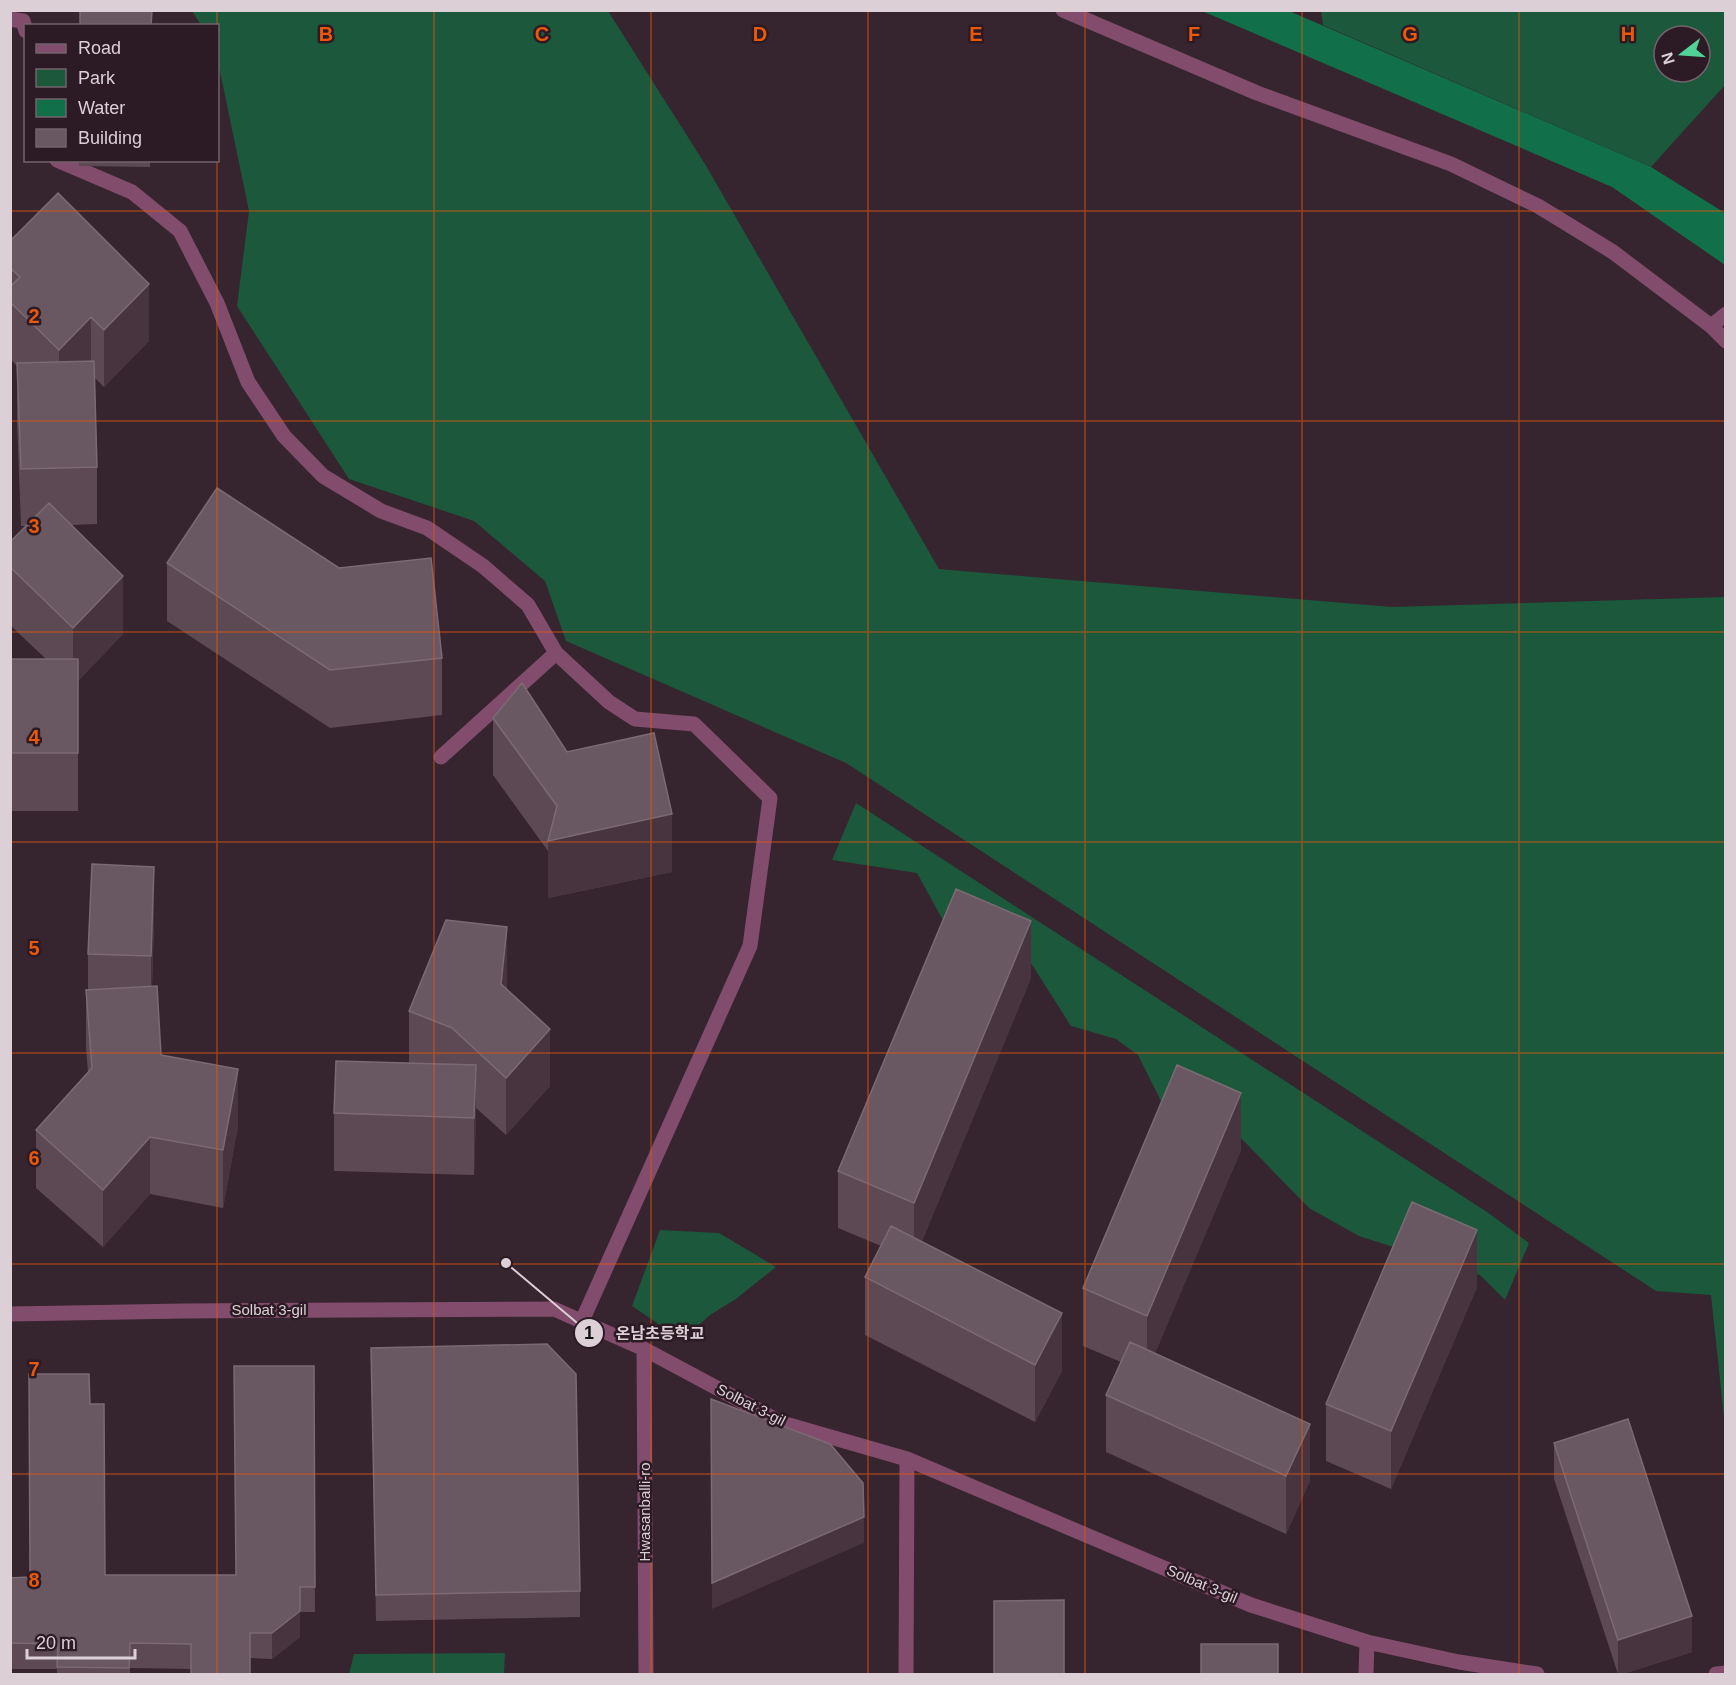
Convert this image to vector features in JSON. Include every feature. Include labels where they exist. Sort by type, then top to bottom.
[{"type":"street","points":[[1063,10],[1257,93],[1451,164],[1538,206],[1613,252],[1711,326],[1725,341]]},
{"type":"street","points":[[10,19],[23,21],[24,24]]},
{"type":"street","points":[[62,162],[132,192],[180,231],[217,303],[248,382],[284,436],[323,476],[381,511],[427,528],[483,566],[528,605],[556,653],[609,702],[635,719],[694,724],[770,798],[750,946],[582,1321]]},
{"type":"street","points":[[1711,326],[1725,314]]},
{"type":"street","points":[[441,757],[556,653]]},
{"type":"street","name":"Solbat 3-gil","points":[[10,1314],[554,1309],[644,1349],[782,1423],[907,1459],[1251,1605],[1367,1642],[1459,1662],[1537,1674]]},
{"type":"street","name":"Hwasanballi-ro","points":[[644,1349],[646,1674]]},
{"type":"street","points":[[906,1674],[907,1459]]},
{"type":"street","points":[[1366,1674],[1367,1642]]},
{"type":"street","points":[[1716,1674],[1725,1672]]},
{"type":"green space","points":[[192,11],[608,11],[705,164],[939,569],[1392,607],[1725,597],[1725,1427],[1711,1295],[1656,1291],[846,763],[566,641],[545,581],[474,521],[349,479],[237,306],[249,211],[219,67],[219,24],[200,24]]},
{"type":"green space","points":[[1321,11],[1725,11],[1725,85],[1651,167],[1323,25]]},
{"type":"green space","points":[[856,803],[1487,1212],[1529,1243],[1505,1300],[1480,1275],[1359,1236],[1309,1208],[1239,1136],[1165,1109],[1138,1055],[1116,1039],[1071,1026],[1020,946],[945,924],[917,873],[832,860]]},
{"type":"green space","points":[[660,1230],[719,1233],[776,1267],[736,1299],[710,1315],[682,1340],[632,1306]]},
{"type":"green space","points":[[505,1653],[504,1674],[349,1674],[354,1654]]},
{"type":"water","points":[[1202,11],[1289,11],[1651,167],[1725,213],[1725,265],[1612,187]]},
{"type":"building","points":[[80,10],[152,10],[151,24],[80,24]]},
{"type":"building","points":[[58,193],[149,284],[104,330],[91,317],[59,350],[10,302],[10,287],[20,277],[10,268],[10,241]]},
{"type":"building","points":[[94,361],[97,467],[21,469],[17,363]]},
{"type":"building","points":[[217,488],[339,568],[431,558],[442,658],[330,670],[167,563]]},
{"type":"building","points":[[49,503],[123,576],[73,628],[10,567],[10,542]]},
{"type":"building","points":[[10,659],[78,659],[78,753],[10,753]]},
{"type":"building","points":[[522,683],[567,752],[654,733],[672,814],[548,841],[557,806],[493,718]]},
{"type":"building","points":[[92,864],[154,867],[151,956],[88,954]]},
{"type":"building","points":[[956,889],[1031,921],[914,1203],[838,1171]]},
{"type":"building","points":[[446,920],[507,927],[501,984],[550,1029],[506,1078],[452,1028],[409,1011]]},
{"type":"building","points":[[157,986],[161,1055],[238,1069],[223,1150],[150,1137],[103,1190],[36,1130],[92,1068],[86,990]]},
{"type":"building","points":[[336,1061],[476,1065],[474,1118],[334,1113]]},
{"type":"building","points":[[1177,1065],[1241,1093],[1147,1316],[1083,1288]]},
{"type":"building","points":[[1412,1202],[1477,1230],[1391,1431],[1326,1404]]},
{"type":"building","points":[[891,1226],[1062,1313],[1035,1365],[865,1277]]},
{"type":"building","points":[[1130,1342],[1310,1424],[1286,1476],[1106,1395]]},
{"type":"building","points":[[547,1344],[576,1374],[580,1591],[376,1595],[371,1348]]},
{"type":"building","points":[[234,1366],[314,1366],[315,1587],[300,1587],[300,1611],[272,1633],[250,1633],[250,1674],[191,1674],[191,1644],[130,1643],[129,1668],[57,1667],[58,1644],[10,1643],[10,1578],[30,1577],[29,1374],[89,1374],[90,1404],[104,1404],[105,1575],[236,1575]]},
{"type":"building","points":[[711,1399],[830,1444],[863,1483],[864,1517],[712,1583]]},
{"type":"building","points":[[1628,1419],[1692,1616],[1618,1640],[1554,1443]]},
{"type":"building","points":[[1064,1600],[1064,1674],[994,1674],[994,1601]]},
{"type":"building","points":[[1201,1644],[1278,1644],[1278,1674],[1201,1674]]},
{"type":"place","name":"온남초등학교","points":[[506,1263]]}]
